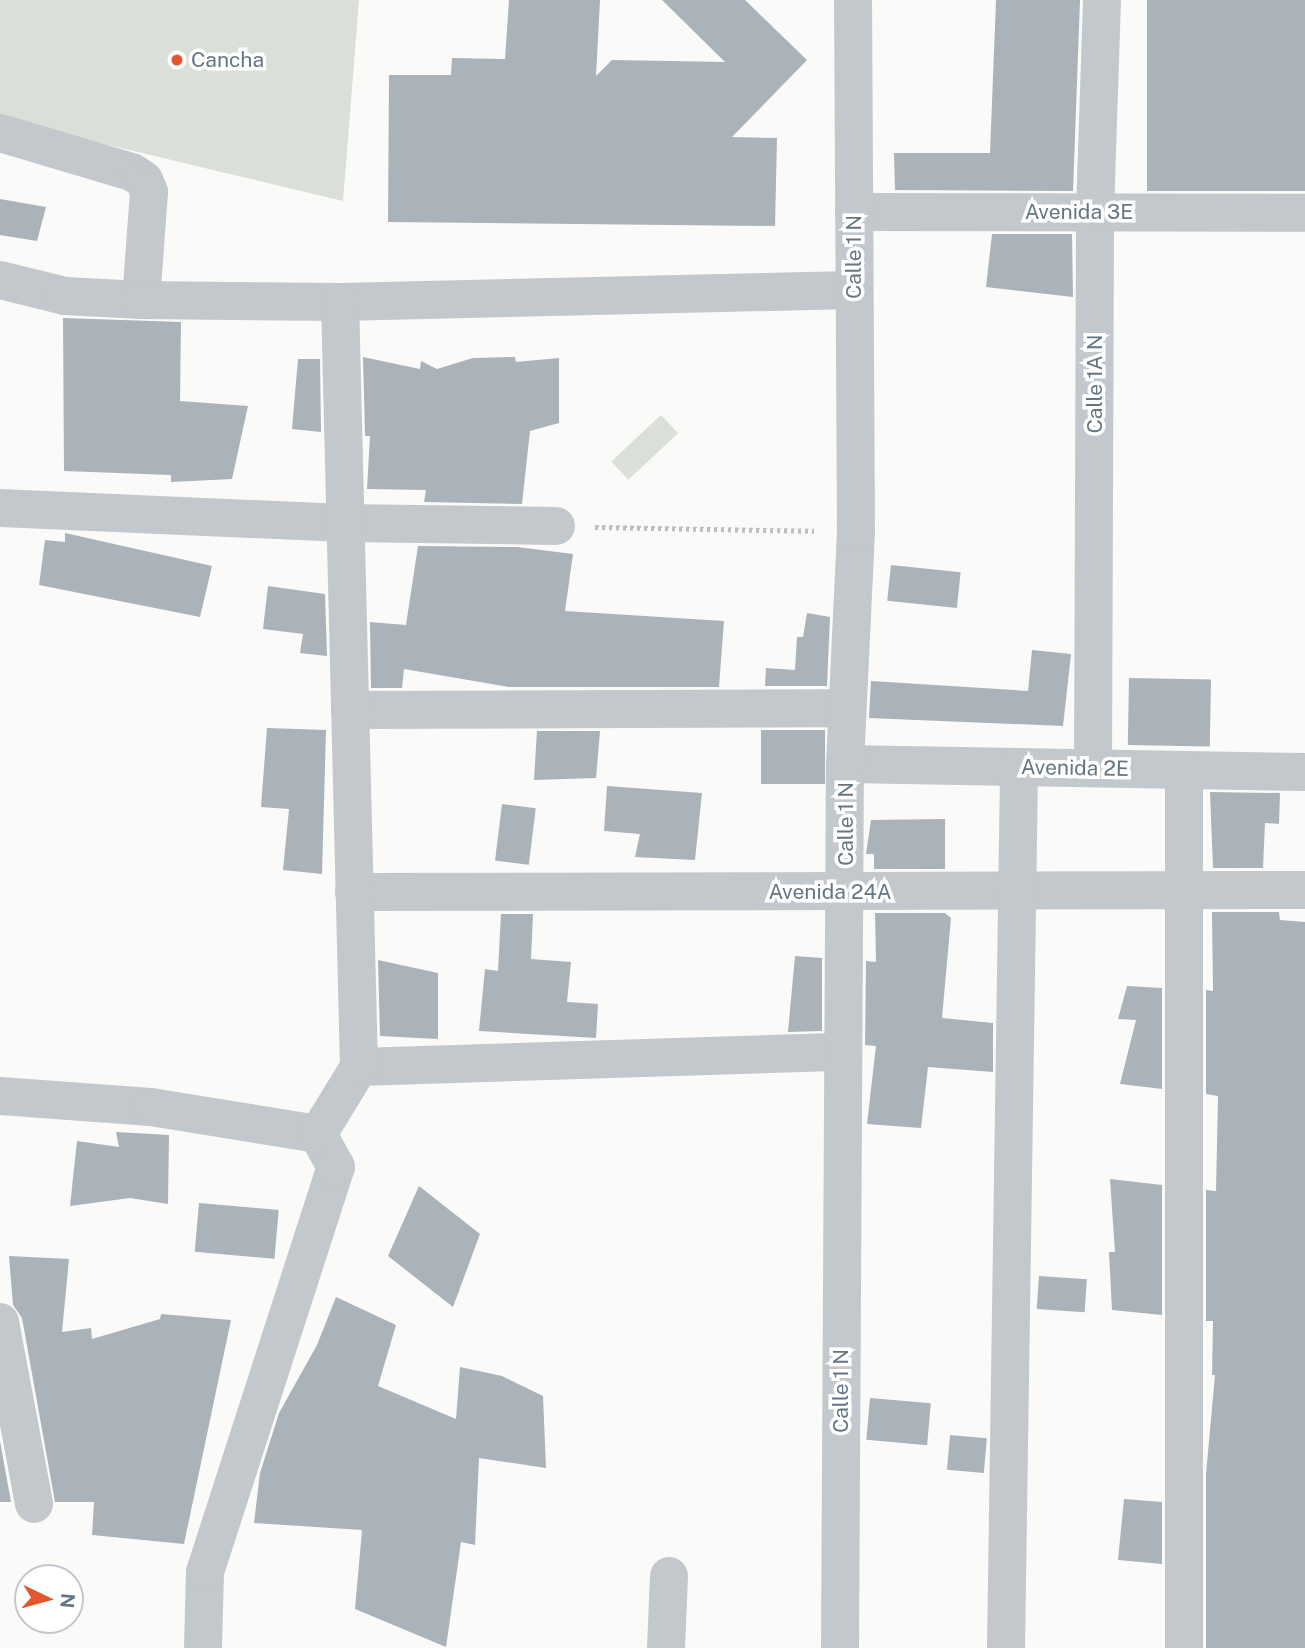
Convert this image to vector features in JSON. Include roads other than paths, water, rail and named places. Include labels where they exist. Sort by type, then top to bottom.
[{"type":"street","name":"Calle 1 N","points":[[839,1648],[845,764],[856,532],[853,0]]},
{"type":"street","name":"Calle 1A N","points":[[1093,768],[1095,212],[1102,0]]},
{"type":"street","points":[[0,133],[132,172],[144,180],[149,192],[141,300]]},
{"type":"street","name":"Avenida 3E","points":[[854,212],[1305,213]]},
{"type":"street","points":[[0,280],[65,296],[141,300],[340,302],[853,290]]},
{"type":"street","points":[[318,1134],[359,1067],[340,302]]},
{"type":"street","points":[[0,508],[345,523],[556,526]]},
{"type":"street","points":[[350,710],[848,708]]},
{"type":"street","name":"Avenida 2E","points":[[845,764],[1305,772]]},
{"type":"street","points":[[1006,1648],[1019,767]]},
{"type":"street","points":[[1184,770],[1184,1648]]},
{"type":"street","name":"Avenida 24A","points":[[355,892],[1305,890]]},
{"type":"street","points":[[359,1067],[843,1052]]},
{"type":"street","points":[[0,1096],[151,1107],[318,1134]]},
{"type":"street","points":[[203,1648],[205,1572],[336,1167],[318,1134]]},
{"type":"street","points":[[0,1322],[34,1504]]},
{"type":"street","points":[[666,1648],[669,1576]]},
{"type":"place","name":"Cancha","points":[[177,60]]}]
